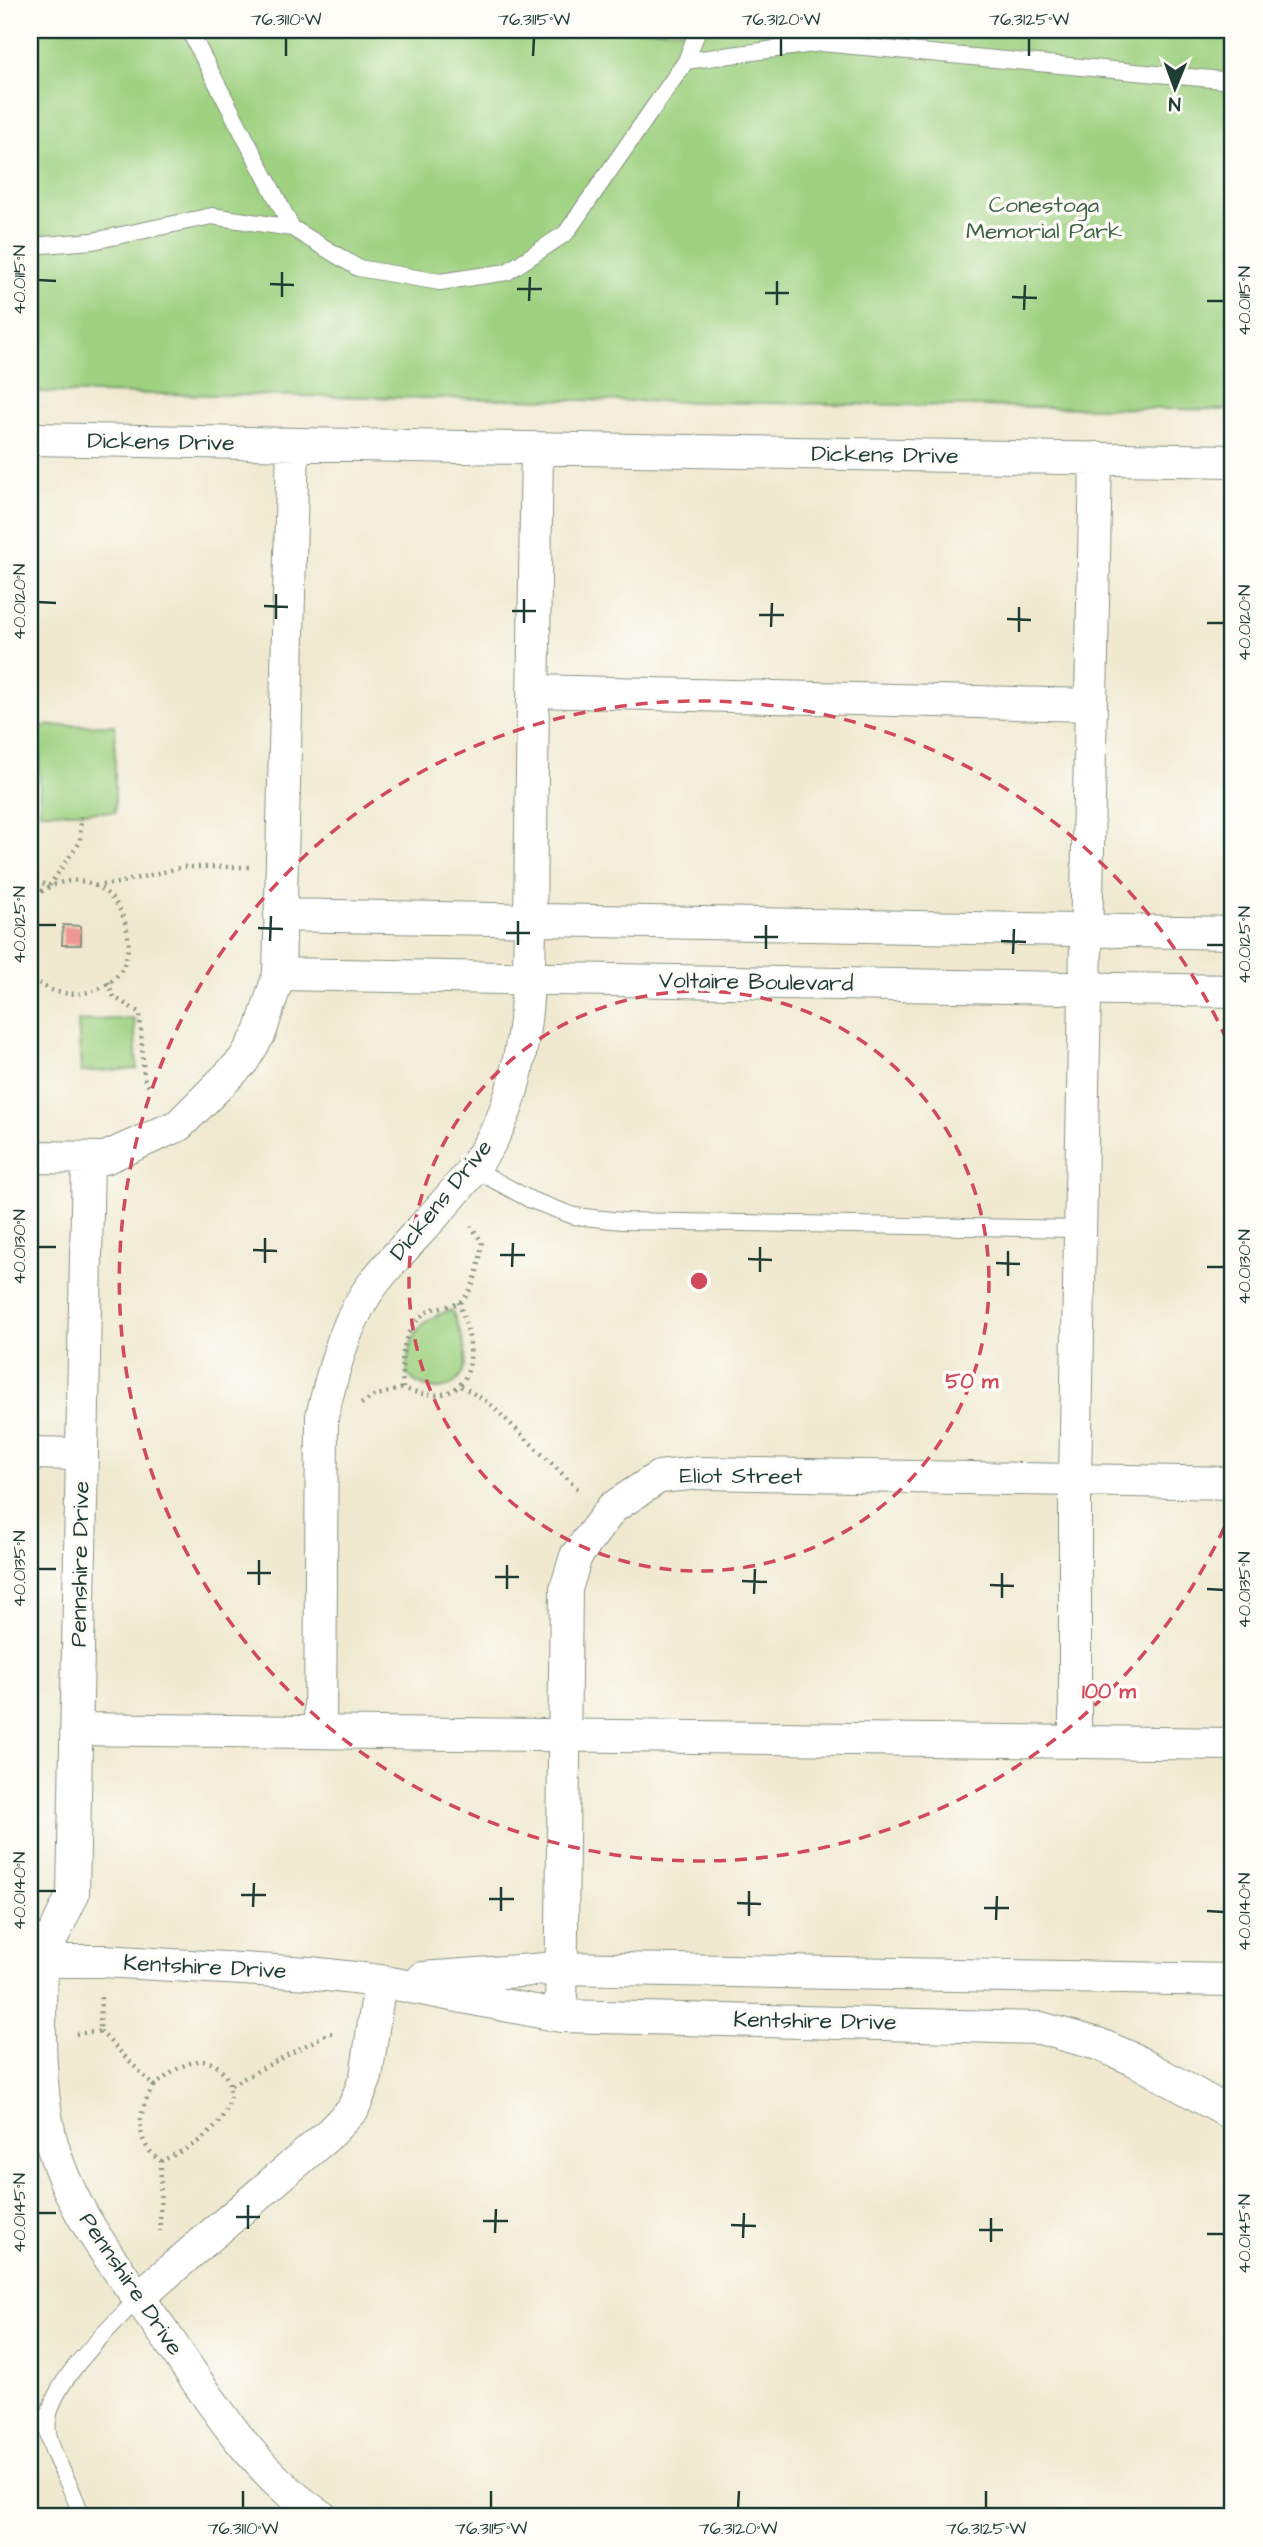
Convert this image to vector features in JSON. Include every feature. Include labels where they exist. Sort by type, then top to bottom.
[{"type":"street","name":"Dickens Drive","points":[[30,439],[1233,461]]},
{"type":"street","points":[[30,1157],[105,1158],[179,1125],[205,1103],[243,1061],[260,1033],[279,974],[293,444]]},
{"type":"street","name":"Dickens Drive","points":[[320,1730],[322,1416],[332,1373],[349,1323],[375,1281],[443,1205],[489,1148],[508,1104],[519,1057],[527,978],[529,920],[537,449]]},
{"type":"street","points":[[1075,1741],[1075,1480],[1096,458]]},
{"type":"street","points":[[533,691],[1091,705]]},
{"type":"street","points":[[280,915],[1233,933]]},
{"type":"street","name":"Voltaire Boulevard","points":[[279,974],[1233,991]]},
{"type":"street","name":"Pennshire Drive","points":[[88,1159],[73,1894],[34,1953],[40,2062],[50,2135],[64,2177],[87,2224],[237,2436],[269,2474],[322,2517]]},
{"type":"street","points":[[30,1453],[82,1454]]},
{"type":"street","name":"Eliot Street","points":[[561,2016],[559,1968],[566,1589],[576,1556],[605,1516],[634,1490],[659,1477],[699,1474],[1233,1483]]},
{"type":"street","points":[[77,1729],[565,1733],[1233,1744]]},
{"type":"street","name":"Kentshire Drive","points":[[34,1953],[103,1961],[310,1973],[380,1981],[561,2016],[1040,2028],[1098,2043],[1233,2115]]},
{"type":"street","name":"Kentshire Drive","points":[[380,1981],[559,1968],[1233,1980]]},
{"type":"street","points":[[139,2297],[354,2109],[366,2077],[380,1981]]},
{"type":"lane","points":[[189,30],[292,228]]},
{"type":"lane","points":[[30,246],[93,241],[212,216],[292,228],[358,268],[440,282],[507,272],[566,233],[687,61],[698,30]]},
{"type":"lane","points":[[687,61],[816,36],[1233,81]]},
{"type":"lane","points":[[472,1168],[531,1200],[574,1216],[598,1219],[1081,1229]]},
{"type":"lane","points":[[81,2517],[48,2431],[48,2409],[69,2374],[139,2297]]},
{"type":"path","points":[[30,900],[49,886],[80,842],[81,812]]},
{"type":"path","points":[[95,886],[118,883],[183,866],[228,865],[281,870]]},
{"type":"path","points":[[30,878],[49,886],[76,881],[95,886],[111,896],[123,912],[129,930],[128,949],[121,968],[108,982],[91,992],[72,995],[52,991],[30,975]]},
{"type":"path","points":[[108,982],[114,997],[140,1013],[144,1079],[150,1089]]},
{"type":"path","points":[[443,1205],[473,1227],[482,1242],[472,1284],[459,1302],[426,1311],[410,1330],[402,1348],[403,1388],[423,1396],[444,1395],[461,1385],[469,1366],[470,1345],[459,1302]]},
{"type":"path","points":[[461,1385],[489,1404],[605,1516]]},
{"type":"path","points":[[103,1961],[100,2031],[154,2086]]},
{"type":"path","points":[[39,2034],[100,2031]]},
{"type":"path","points":[[232,2085],[330,2033],[372,2038]]},
{"type":"path","points":[[201,2061],[225,2072],[232,2085],[227,2109],[209,2132],[188,2149],[161,2161],[147,2151],[141,2136],[142,2111],[154,2086],[171,2073],[201,2061]]},
{"type":"path","points":[[161,2161],[160,2245],[175,2268]]},
{"type":"green space","name":"Conestoga Memorial Park","points":[[30,30],[1233,30],[1233,410],[30,392]]},
{"type":"green space","points":[[115,725],[115,812],[40,812],[39,726]]},
{"type":"green space","points":[[134,1018],[137,1069],[81,1072],[78,1021]]},
{"type":"green space","points":[[452,1310],[465,1350],[462,1374],[449,1387],[441,1389],[423,1386],[407,1374],[412,1341],[422,1325]]},
{"type":"building","points":[[63,925],[81,926],[81,945],[62,945]]}]
